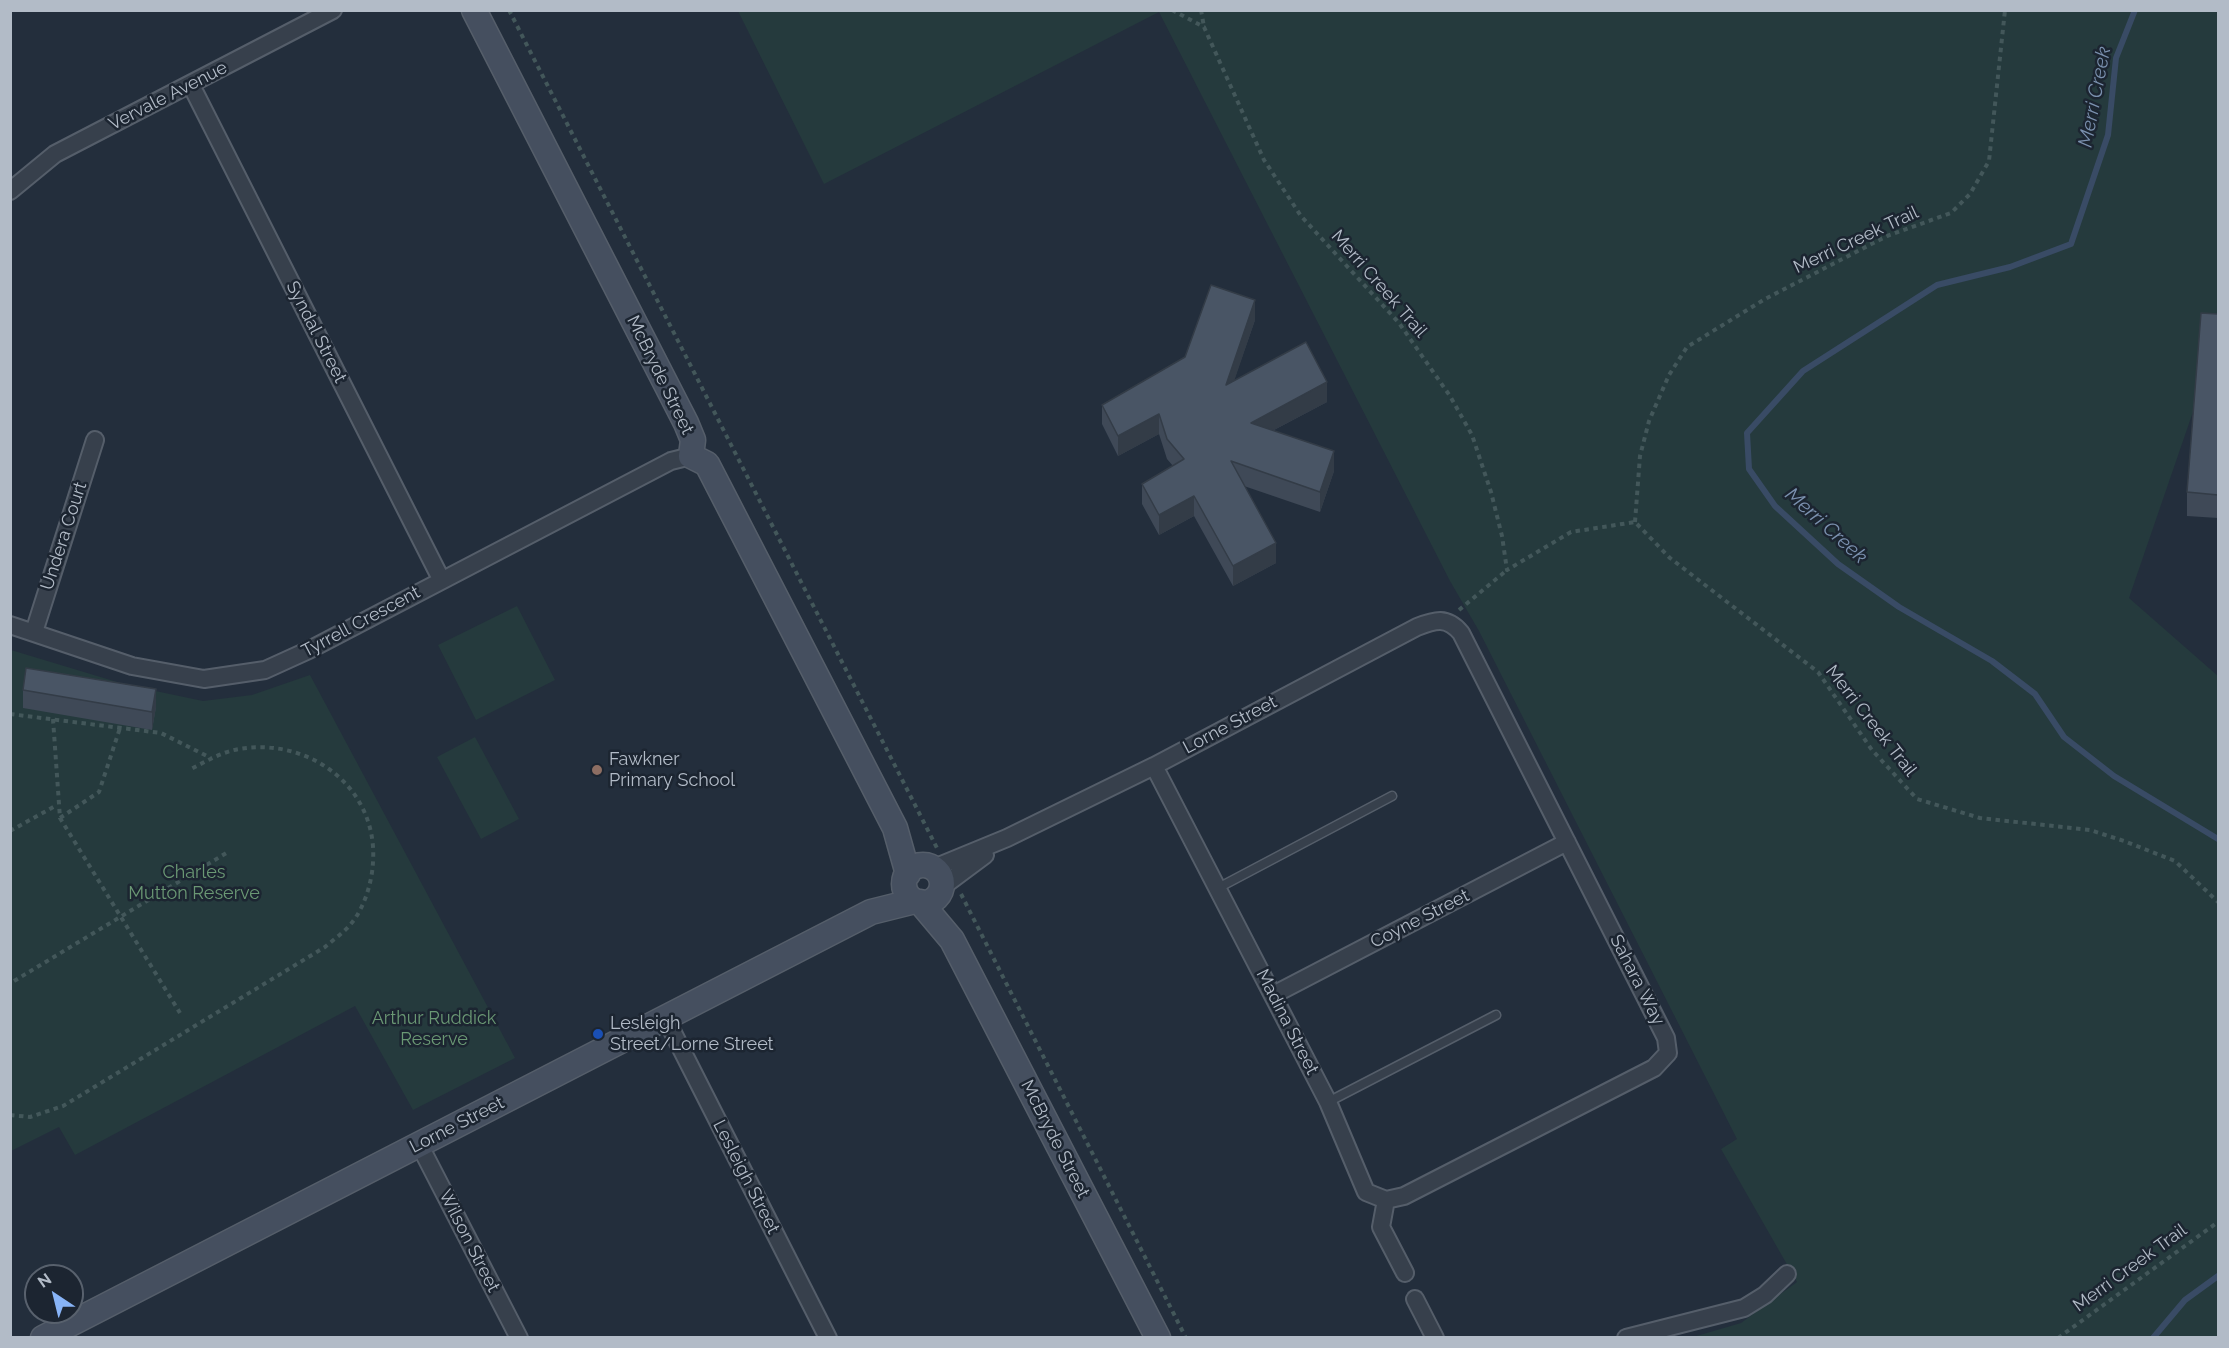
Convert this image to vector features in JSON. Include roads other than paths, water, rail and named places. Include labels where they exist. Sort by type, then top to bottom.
[{"type":"street","name":"Vervale Avenue","points":[[10,191],[55,154],[333,10]]},
{"type":"street","name":"McBryde Street","points":[[474,10],[686,423],[693,440],[692,456],[707,464],[895,828],[929,882],[952,940],[1158,1338]]},
{"type":"street","name":"Syndal Street","points":[[191,85],[441,579]]},
{"type":"street","name":"Undera Court","points":[[34,632],[94,440]]},
{"type":"street","name":"Tyrrell Crescent","points":[[10,625],[132,666],[204,679],[265,670],[309,650],[671,460],[692,456]]},
{"type":"street","name":"Lorne Street","points":[[43,1338],[929,882],[1007,838],[1154,766],[1417,627],[1444,621],[1454,625]]},
{"type":"street","name":"Sahara Way","points":[[1386,1200],[1404,1196],[1654,1068],[1668,1053],[1666,1038],[1461,633],[1454,625]]},
{"type":"street","name":"Madina Street","points":[[1154,766],[1328,1102],[1366,1192],[1386,1200]]},
{"type":"street","name":"Coyne Street","points":[[1273,995],[1567,842]]},
{"type":"street","name":"Lesleigh Street","points":[[665,1017],[828,1338]]},
{"type":"street","name":"Wilson Street","points":[[419,1144],[519,1338]]},
{"type":"street","points":[[1386,1200],[1381,1227],[1405,1273]]},
{"type":"street","points":[[1626,1338],[1744,1308],[1765,1295],[1787,1274]]},
{"type":"street","points":[[1415,1299],[1435,1338]]},
{"type":"lane","points":[[1218,888],[1392,796]]},
{"type":"lane","points":[[1328,1102],[1496,1015]]},
{"type":"waterway","name":"Merri Creek","points":[[2135,10],[2116,58],[2108,135],[2071,244],[2010,267],[1937,285],[1803,371],[1747,433],[1749,469],[1775,506],[1838,564],[1899,607],[1992,661],[2035,694],[2064,737],[2114,776],[2218,839]]},
{"type":"waterway","name":"Merri Creek","points":[[2153,1338],[2185,1300],[2218,1276]]},
{"type":"place","name":"Fawkner Primary School","points":[[597,770]]},
{"type":"place","name":"Lesleigh Street/Lorne Street","points":[[598,1034]]},
{"type":"park label","name":"Charles Mutton Reserve","points":[[194,883]]},
{"type":"park label","name":"Arthur Ruddick Reserve","points":[[434,1029]]}]
